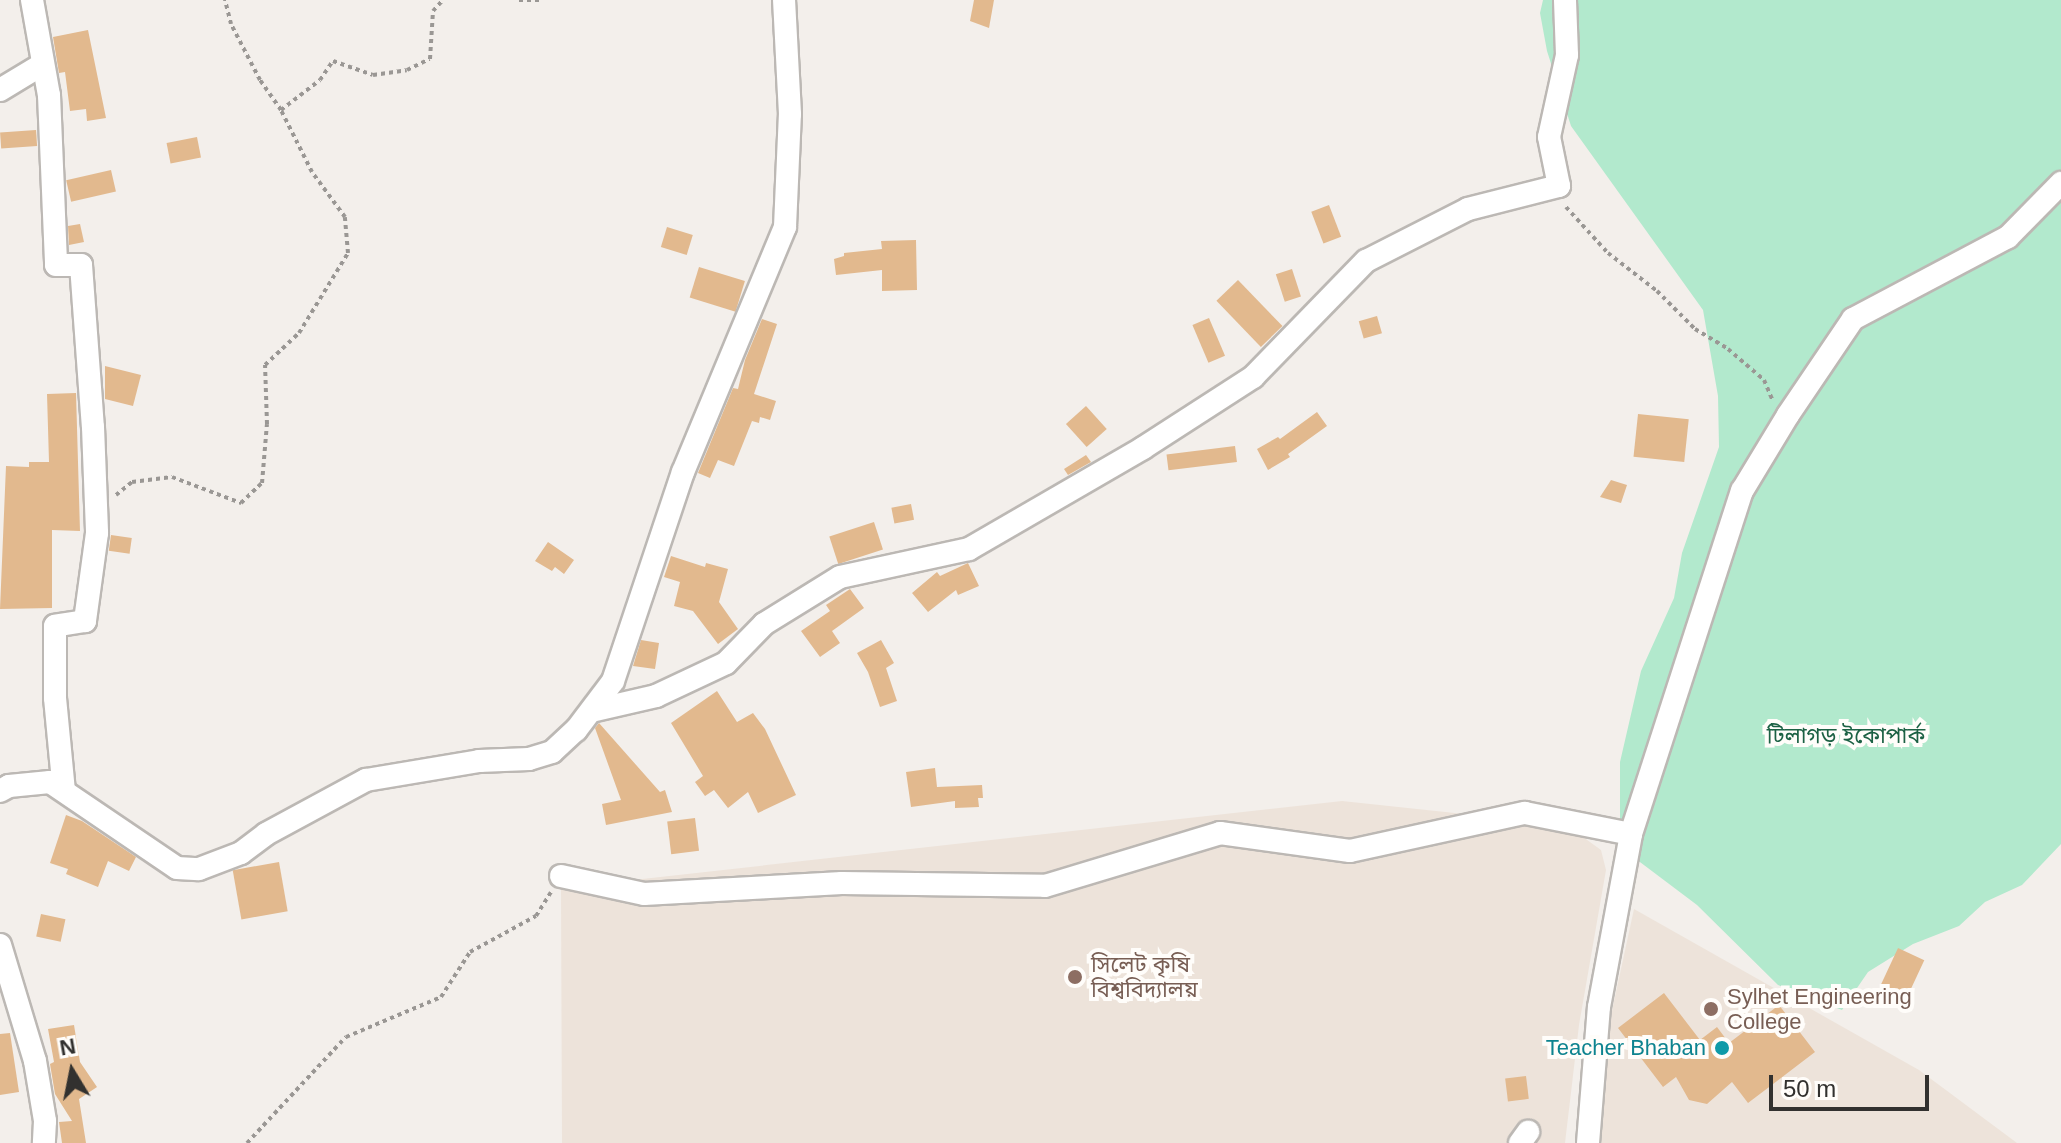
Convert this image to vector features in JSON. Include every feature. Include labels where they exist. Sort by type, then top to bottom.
[{"type":"street","points":[[32,0],[49,95],[56,265],[81,265],[97,533],[85,621],[55,626],[55,698],[64,791]]},
{"type":"street","points":[[0,791],[9,786],[50,782],[177,868],[199,869],[241,853],[266,834],[366,780],[479,761],[529,759],[552,752],[591,711],[613,681],[683,472],[785,227],[790,114],[784,0]]},
{"type":"street","points":[[591,711],[656,696],[726,663],[764,624],[840,577],[969,549],[1143,448],[1253,377],[1366,261],[1468,209],[1559,186],[1549,137],[1567,55],[1565,0]]},
{"type":"street","points":[[0,90],[43,64]]},
{"type":"street","points":[[1588,1143],[1599,1007],[1631,834],[1699,614],[1742,491],[1783,423],[1853,319],[2008,237],[2061,183]]},
{"type":"street","points":[[561,876],[644,894],[842,883],[1045,886],[1220,833],[1350,851],[1525,813],[1631,834]]},
{"type":"street","points":[[0,945],[35,1061],[45,1121],[44,1143]]},
{"type":"path","points":[[111,500],[132,482],[172,477],[241,503],[262,483],[267,424],[265,365],[299,333],[348,253],[345,217],[312,172],[281,110],[238,38],[225,0]]},
{"type":"path","points":[[281,110],[320,80],[333,61],[373,75],[407,70],[430,59],[433,11],[443,0]]},
{"type":"path","points":[[519,0],[542,0]]},
{"type":"path","points":[[1559,186],[1566,209],[1608,253],[1657,291],[1695,329],[1728,349],[1764,380],[1783,423]]},
{"type":"path","points":[[247,1143],[346,1037],[441,997],[470,952],[536,916],[561,876]]},
{"type":"shaded area","name":"সিলেট কৃষি বিশ্ববিদ্যালয়","points":[[1342,801],[1511,819],[1583,837],[1601,850],[1606,870],[1579,1025],[1565,1143],[562,1143],[561,888]]},
{"type":"shaded area","name":"Sylhet Engineering College","points":[[1634,909],[1919,1070],[2017,1143],[1601,1143],[1608,1029]]},
{"type":"green space","name":"টিলাগড় ইকোপার্ক","points":[[1543,0],[2061,0],[2061,844],[2022,885],[1985,902],[1959,926],[1913,944],[1868,972],[1842,1010],[1778,985],[1697,905],[1620,847],[1620,762],[1641,671],[1674,598],[1682,553],[1719,447],[1718,396],[1703,310],[1571,126],[1547,51],[1540,13]]},
{"type":"building","points":[[974,0],[994,0],[989,28],[970,21]]},
{"type":"building","points":[[88,30],[106,118],[87,121],[86,109],[70,111],[65,72],[59,73],[53,37]]},
{"type":"building","points":[[36,130],[37,146],[1,148],[0,133]]},
{"type":"building","points":[[197,137],[201,158],[171,164],[167,143]]},
{"type":"building","points":[[111,170],[116,191],[71,202],[66,180]]},
{"type":"building","points":[[1329,205],[1341,237],[1323,244],[1311,212]]},
{"type":"building","points":[[80,224],[84,242],[69,245],[68,226]]},
{"type":"building","points":[[667,227],[693,235],[687,255],[661,247]]},
{"type":"building","points":[[916,240],[917,290],[882,291],[882,270],[836,275],[834,259],[844,256],[844,253],[882,249],[881,241]]},
{"type":"building","points":[[699,267],[745,281],[736,312],[690,298]]},
{"type":"building","points":[[1292,269],[1301,297],[1285,302],[1276,274]]},
{"type":"building","points":[[1238,280],[1282,326],[1261,347],[1216,301]]},
{"type":"building","points":[[1377,316],[1382,333],[1364,339],[1359,321]]},
{"type":"building","points":[[1209,318],[1225,356],[1208,363],[1192,325]]},
{"type":"building","points":[[762,319],[777,324],[754,394],[776,401],[770,420],[760,417],[759,423],[752,421],[734,466],[718,460],[710,478],[698,473],[733,388],[738,389],[745,360]]},
{"type":"building","points":[[105,366],[141,375],[133,406],[105,399]]},
{"type":"building","points":[[76,393],[80,531],[52,530],[52,608],[0,609],[6,466],[29,467],[29,462],[49,462],[47,394]]},
{"type":"building","points":[[1086,406],[1107,429],[1087,447],[1066,424]]},
{"type":"building","points":[[1317,412],[1327,426],[1288,454],[1290,457],[1268,470],[1257,449],[1278,437],[1280,439]]},
{"type":"building","points":[[1638,414],[1689,419],[1684,462],[1634,457]]},
{"type":"building","points":[[1235,446],[1237,462],[1168,470],[1167,454]]},
{"type":"building","points":[[1086,455],[1091,462],[1068,475],[1064,469]]},
{"type":"building","points":[[1611,480],[1627,485],[1621,503],[1600,497]]},
{"type":"building","points":[[911,504],[914,520],[894,524],[891,508]]},
{"type":"building","points":[[874,522],[883,550],[838,564],[829,537]]},
{"type":"building","points":[[111,535],[132,538],[130,554],[109,551]]},
{"type":"building","points":[[548,542],[574,560],[564,574],[555,567],[552,571],[535,561]]},
{"type":"building","points":[[671,556],[705,567],[706,563],[728,569],[719,602],[738,629],[718,644],[693,611],[674,606],[680,582],[664,577]]},
{"type":"building","points":[[968,563],[979,586],[958,595],[956,590],[928,612],[912,593],[937,572],[940,576]]},
{"type":"building","points":[[850,589],[864,608],[832,631],[840,643],[820,657],[801,631],[830,611],[826,605]]},
{"type":"building","points":[[641,640],[659,643],[655,669],[633,666]]},
{"type":"building","points":[[881,640],[894,663],[886,668],[897,701],[880,707],[868,672],[857,653]]},
{"type":"building","points":[[717,691],[737,722],[753,713],[765,729],[796,795],[758,813],[748,792],[728,808],[714,790],[705,796],[695,782],[703,776],[671,723]]},
{"type":"building","points":[[599,723],[660,792],[665,790],[672,812],[606,825],[602,804],[621,800],[595,728]]},
{"type":"building","points":[[935,768],[937,787],[982,785],[983,798],[978,798],[979,807],[955,808],[955,801],[911,807],[906,772]]},
{"type":"building","points":[[66,815],[82,821],[136,857],[129,871],[108,861],[98,887],[66,874],[68,869],[50,863]]},
{"type":"building","points":[[695,818],[699,851],[671,854],[667,821]]},
{"type":"building","points":[[279,862],[288,911],[241,919],[233,870]]},
{"type":"building","points":[[41,914],[65,919],[61,942],[36,936]]},
{"type":"building","points":[[1898,948],[1924,960],[1907,997],[1881,984]]},
{"type":"building","name":"Teacher Bhaban","points":[[1664,993],[1700,1040],[1717,1027],[1729,1043],[1779,1005],[1815,1052],[1748,1103],[1732,1082],[1707,1104],[1689,1100],[1676,1077],[1663,1087],[1618,1028]]},
{"type":"building","points":[[74,1025],[80,1062],[97,1087],[79,1099],[86,1143],[62,1143],[59,1122],[72,1121],[55,1094],[50,1064],[54,1062],[48,1029]]},
{"type":"building","points":[[10,1033],[19,1092],[0,1095],[0,1034]]},
{"type":"building","points":[[1526,1076],[1529,1099],[1508,1101],[1505,1079]]},
{"type":"place","name":"সিলেট কৃষি বিশ্ববিদ্যালয়","points":[[1075,977]]},
{"type":"place","name":"Sylhet Engineering College","points":[[1711,1009]]},
{"type":"place","name":"Teacher Bhaban","points":[[1722,1048]]}]
